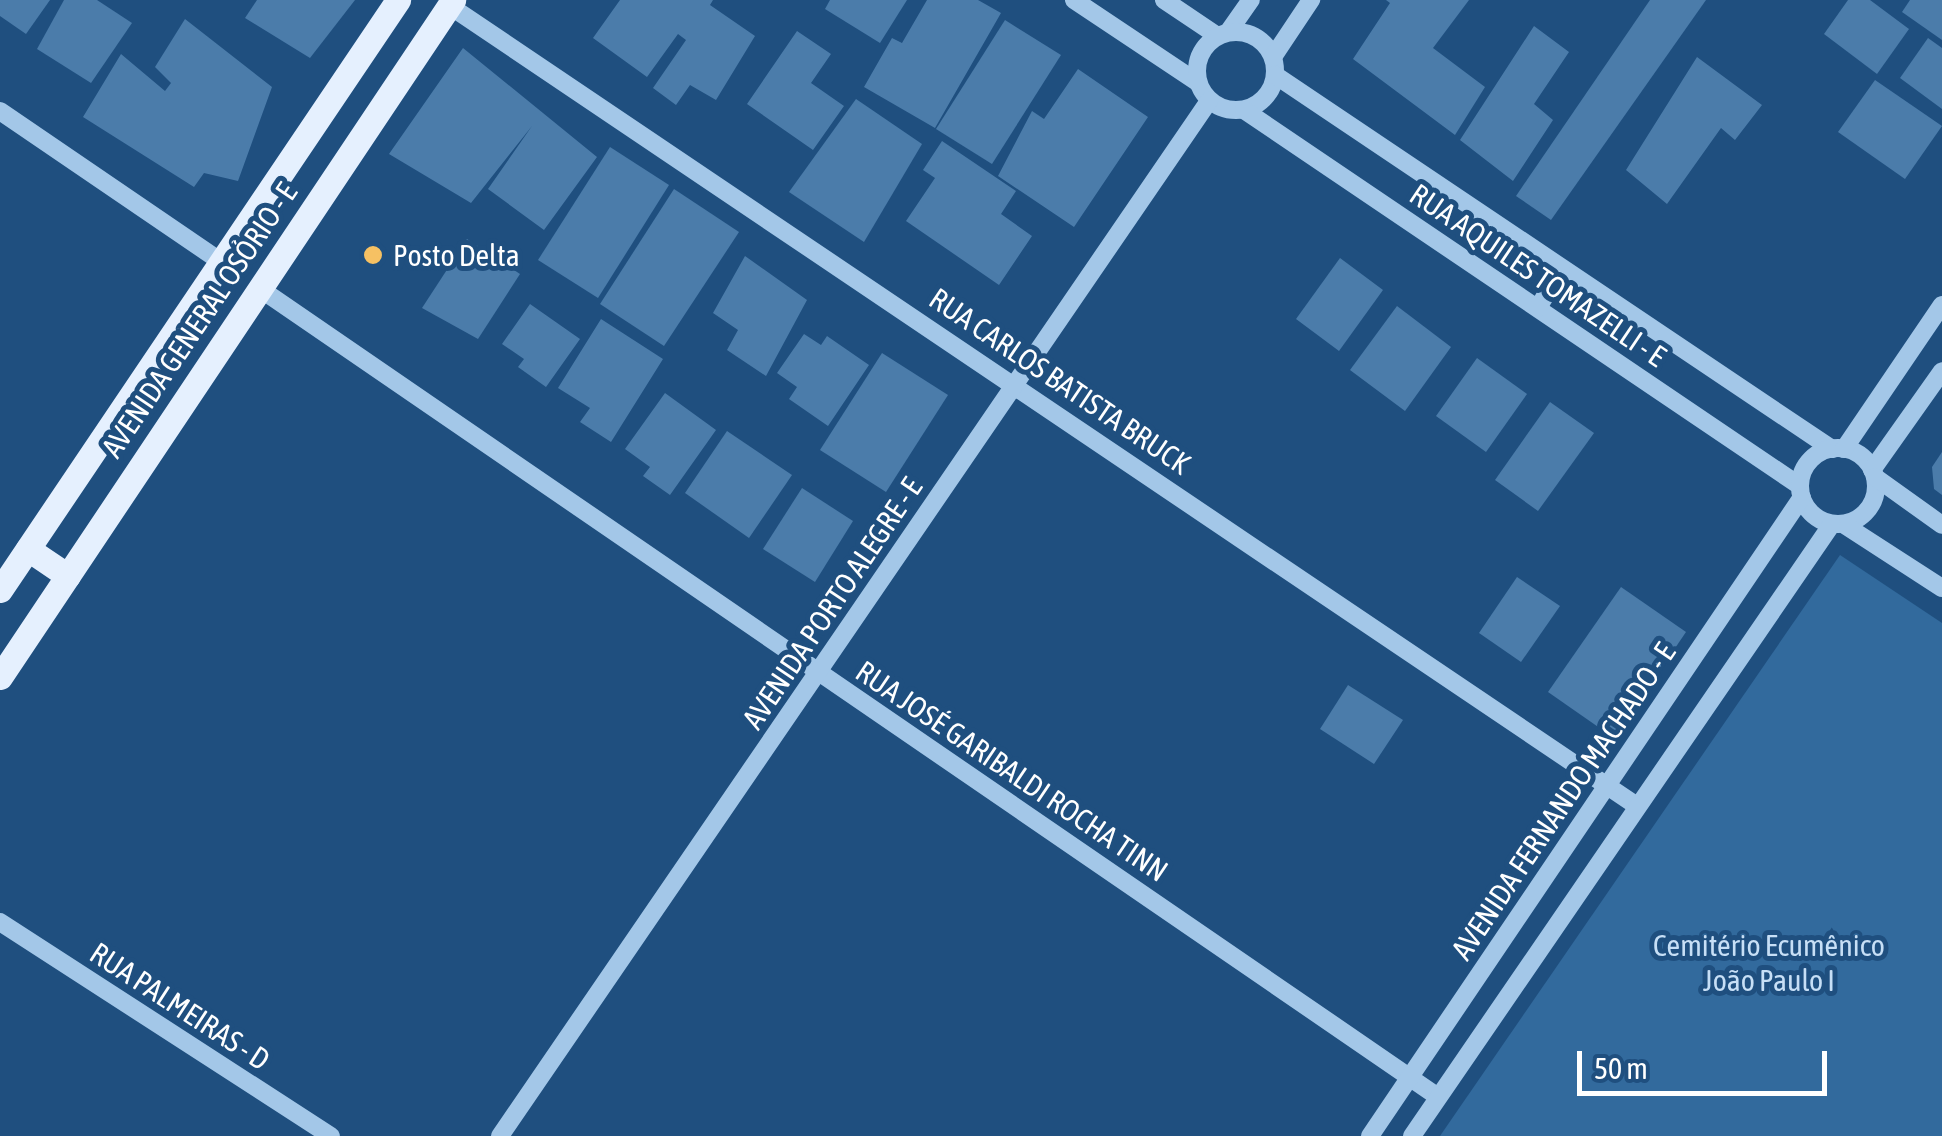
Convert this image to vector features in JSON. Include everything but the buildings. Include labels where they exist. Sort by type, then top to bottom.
[{"type":"main road","name":"AVENIDA GENERAL OSÓRIO - E","points":[[0,590],[398,0]]},
{"type":"main road","name":"AVENIDA GENERAL OSÓRIO - E","points":[[0,677],[448,2]]},
{"type":"main road","points":[[221,262],[259,288]]},
{"type":"main road","points":[[28,549],[68,576]]},
{"type":"street","points":[[1074,0],[1197,82],[1209,101],[1244,110],[1259,104],[1274,66],[1311,0]]},
{"type":"street","points":[[1164,0],[1223,33],[1248,32],[1274,66]]},
{"type":"street","points":[[1197,82],[1196,64],[1251,0]]},
{"type":"street","name":"RUA CARLOS BATISTA BRUCK","points":[[448,2],[1637,806]]},
{"type":"street","name":"RUA AQUILES TOMAZELLI - E","points":[[1274,66],[1561,269],[1838,449]]},
{"type":"street","name":"AVENIDA PORTO ALEGRE - E","points":[[500,1136],[1209,101]]},
{"type":"street","points":[[0,110],[221,262]]},
{"type":"street","name":"RUA AQUILES TOMAZELLI - E","points":[[1244,110],[1801,492]]},
{"type":"street","points":[[1538,308],[1561,269]]},
{"type":"street","name":"RUA JOSÉ GARIBALDI ROCHA TINN","points":[[259,288],[1437,1096]]},
{"type":"street","points":[[1942,306],[1838,449],[1806,466],[1801,492],[1814,514],[1838,524],[1942,588]]},
{"type":"street","points":[[1838,524],[1870,507],[1874,473],[1942,370]]},
{"type":"street","points":[[1838,449],[1942,525]]},
{"type":"street","name":"AVENIDA FERNANDO MACHADO - E","points":[[1370,1136],[1801,492]]},
{"type":"street","name":"AVENIDA FERNANDO MACHADO - E","points":[[1412,1136],[1637,806],[1838,524]]},
{"type":"street","name":"RUA PALMEIRAS - D","points":[[0,922],[331,1136]]},
{"type":"green space","name":"Cemitério Ecumênico João Paulo I","points":[[1840,555],[1942,623],[1942,1136],[1440,1136]]},
{"type":"place","name":"Posto Delta","points":[[373,255]]}]
